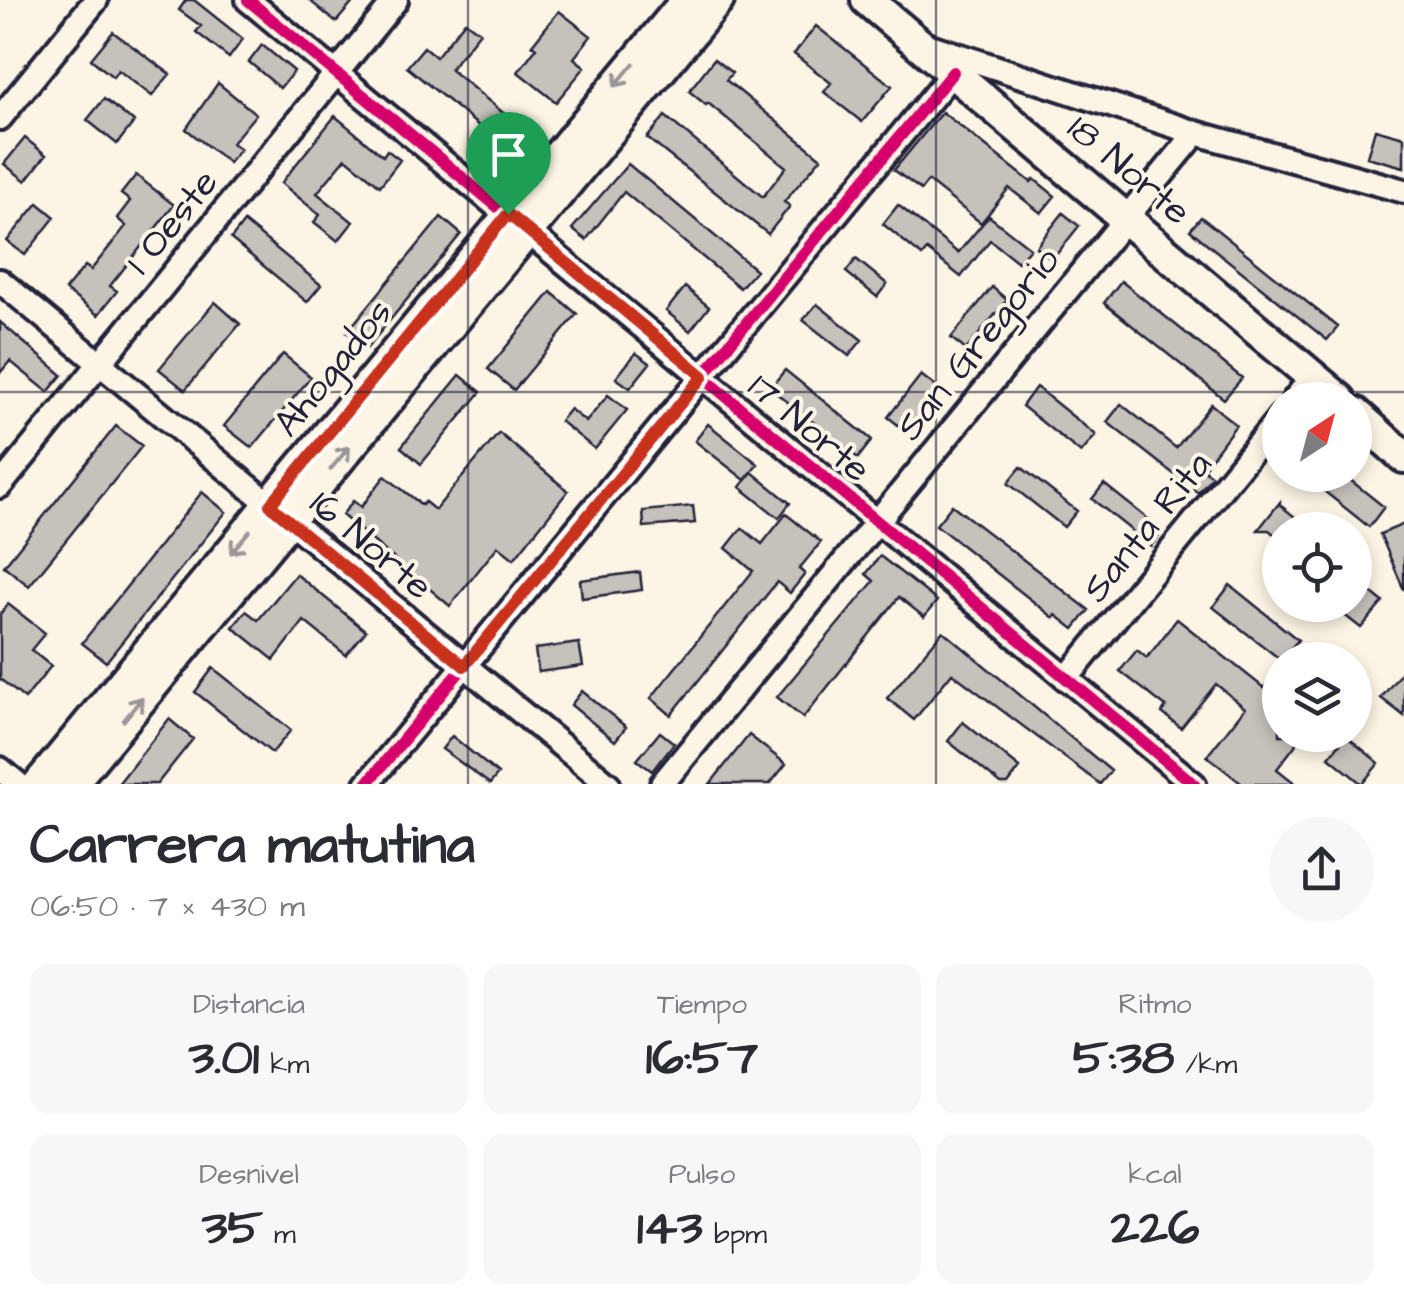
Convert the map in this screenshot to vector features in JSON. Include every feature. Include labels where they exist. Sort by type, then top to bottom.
[{"type":"main road","name":"Ahogados","points":[[72,784],[279,513],[518,222],[687,0]]},
{"type":"main road","name":"Ahogados","points":[[518,222],[718,0]]},
{"type":"main road","name":"18 Norte","points":[[867,0],[1320,382]]},
{"type":"main road","points":[[1372,428],[1404,457]]},
{"type":"main road","name":"Ahogados","points":[[39,784],[279,513]]},
{"type":"street","points":[[0,118],[96,0]]},
{"type":"street","name":"17 Norte","points":[[248,0],[1194,784]]},
{"type":"street","name":"1 Oeste","points":[[0,486],[396,0]]},
{"type":"street","points":[[917,42],[1196,133],[1404,191]]},
{"type":"street","points":[[367,784],[953,72]]},
{"type":"street","name":"San Gregorio","points":[[662,784],[1196,133]]},
{"type":"street","name":"16 Norte","points":[[0,281],[608,784]]},
{"type":"street","points":[[1308,382],[1313,376]]},
{"type":"street","name":"Santa Rita","points":[[1066,679],[1262,438]]},
{"type":"street","points":[[0,769],[18,784]]},
{"type":"building","points":[[186,0],[194,0],[243,39],[229,58],[196,32],[201,26],[179,10]]},
{"type":"building","points":[[309,0],[355,0],[336,22]]},
{"type":"building","points":[[559,11],[591,36],[574,58],[585,67],[556,102],[518,72],[536,48],[532,45]]},
{"type":"building","points":[[465,21],[480,32],[450,69],[524,130],[508,150],[407,67],[424,47],[436,57]]},
{"type":"building","points":[[816,26],[892,86],[862,122],[824,92],[831,83],[794,54]]},
{"type":"building","points":[[113,32],[170,74],[152,96],[118,70],[113,77],[91,59]]},
{"type":"building","points":[[262,45],[294,71],[280,88],[249,62]]},
{"type":"building","points":[[714,59],[732,73],[726,80],[821,158],[784,202],[790,206],[768,234],[647,138],[665,116],[763,197],[786,167],[689,91]]},
{"type":"building","points":[[218,83],[256,114],[232,143],[240,149],[229,163],[186,129]]},
{"type":"building","points":[[104,99],[134,122],[117,144],[87,120]]},
{"type":"building","points":[[942,112],[1031,182],[1034,179],[1055,196],[1041,213],[1009,188],[981,223],[928,181],[921,190],[894,170]]},
{"type":"building","points":[[335,116],[383,156],[387,150],[400,160],[380,186],[346,158],[317,193],[353,222],[338,241],[314,222],[320,215],[281,183]]},
{"type":"building","points":[[1375,129],[1404,137],[1404,167],[1367,157]]},
{"type":"building","points":[[25,138],[46,155],[26,181],[4,164]]},
{"type":"building","points":[[628,164],[756,270],[740,288],[624,192],[586,240],[572,229]]},
{"type":"building","points":[[136,175],[174,205],[110,286],[117,291],[98,315],[65,290],[85,266],[91,270],[126,226],[117,218],[130,201],[121,194]]},
{"type":"building","points":[[38,203],[55,217],[25,255],[7,241]]},
{"type":"building","points":[[898,205],[958,253],[989,216],[1030,248],[1018,262],[990,240],[961,277],[927,250],[922,256],[883,224]]},
{"type":"building","points":[[1063,213],[1079,226],[1052,260],[1036,247]]},
{"type":"building","points":[[441,217],[461,234],[367,348],[347,332]]},
{"type":"building","points":[[1201,217],[1338,327],[1327,340],[1190,230]]},
{"type":"building","points":[[244,222],[321,285],[307,302],[231,239]]},
{"type":"building","points":[[856,259],[887,284],[877,297],[846,272]]},
{"type":"building","points":[[1121,281],[1242,378],[1224,399],[1104,303]]},
{"type":"building","points":[[685,287],[709,307],[690,331],[666,311]]},
{"type":"building","points":[[992,287],[1007,300],[966,350],[951,338]]},
{"type":"building","points":[[551,292],[577,314],[514,390],[488,369]]},
{"type":"building","points":[[215,302],[240,324],[185,390],[159,369]]},
{"type":"building","points":[[817,304],[862,340],[849,356],[803,320]]},
{"type":"building","points":[[0,322],[62,375],[48,392],[10,361],[0,373]]},
{"type":"building","points":[[636,353],[650,363],[630,388],[616,378]]},
{"type":"building","points":[[283,354],[311,377],[252,448],[224,426]]},
{"type":"building","points":[[785,370],[872,440],[858,458],[770,388]]},
{"type":"building","points":[[460,375],[481,392],[421,464],[401,447]]},
{"type":"building","points":[[921,375],[940,390],[907,432],[888,417]]},
{"type":"building","points":[[1036,387],[1096,435],[1081,453],[1022,406]]},
{"type":"building","points":[[608,395],[627,410],[595,449],[560,421],[570,409],[586,422]]},
{"type":"building","points":[[1121,404],[1176,448],[1211,404],[1236,425],[1203,469],[1212,476],[1198,493],[1107,422]]},
{"type":"building","points":[[708,424],[758,464],[745,480],[695,441]]},
{"type":"building","points":[[116,426],[142,446],[29,586],[4,566]]},
{"type":"building","points":[[499,433],[568,491],[514,559],[498,546],[450,606],[342,515],[353,501],[361,507],[385,476],[422,505],[425,502],[435,510]]},
{"type":"building","points":[[1021,467],[1077,511],[1064,527],[1008,483]]},
{"type":"building","points":[[752,472],[790,503],[779,518],[740,487]]},
{"type":"building","points":[[1104,484],[1163,531],[1151,546],[1092,499]]},
{"type":"building","points":[[202,492],[226,512],[106,662],[82,643]]},
{"type":"building","points":[[1325,492],[1365,492],[1384,507],[1372,523],[1372,512],[1350,512]]},
{"type":"building","points":[[1280,502],[1289,512],[1272,512]]},
{"type":"building","points":[[952,505],[1089,610],[1074,629],[1056,615],[1054,618],[936,525]]},
{"type":"building","points":[[693,506],[695,523],[644,527],[643,511]]},
{"type":"building","points":[[786,514],[821,542],[799,569],[805,574],[790,593],[777,582],[671,715],[651,698],[753,571],[726,548],[742,528],[762,544]]},
{"type":"building","points":[[1404,524],[1404,590],[1380,534]]},
{"type":"building","points":[[880,556],[937,601],[924,617],[899,597],[803,718],[777,697],[874,581],[866,574]]},
{"type":"building","points":[[640,572],[642,590],[582,598],[580,580]]},
{"type":"building","points":[[296,574],[366,631],[346,655],[304,621],[274,660],[233,627],[246,611],[258,620]]},
{"type":"building","points":[[1230,585],[1262,611],[1262,622],[1276,622],[1298,640],[1262,642],[1262,645],[1213,607]]},
{"type":"building","points":[[1372,593],[1383,602],[1372,615]]},
{"type":"building","points":[[8,604],[45,633],[31,650],[51,666],[25,699],[0,679],[0,614]]},
{"type":"building","points":[[1177,619],[1262,686],[1262,752],[1290,752],[1277,769],[1296,784],[1242,784],[1207,756],[1245,708],[1216,684],[1181,728],[1162,713],[1166,707],[1120,671],[1137,650],[1147,658]]},
{"type":"building","points":[[943,631],[1111,771],[1100,784],[952,673],[914,720],[887,698]]},
{"type":"building","points":[[579,643],[583,666],[538,672],[535,649]]},
{"type":"building","points":[[213,668],[291,730],[272,753],[195,692]]},
{"type":"building","points":[[1404,669],[1404,716],[1381,698]]},
{"type":"building","points":[[582,691],[626,727],[615,741],[571,705]]},
{"type":"building","points":[[169,719],[193,739],[157,784],[118,784]]},
{"type":"building","points":[[963,722],[1020,768],[1008,784],[1001,784],[948,741]]},
{"type":"building","points":[[660,732],[674,743],[652,771],[637,760]]},
{"type":"building","points":[[749,735],[786,764],[770,784],[710,784]]},
{"type":"building","points":[[452,736],[498,774],[490,784],[442,749]]},
{"type":"building","points":[[1333,752],[1366,752],[1379,763],[1362,784],[1329,757]]},
{"type":"cycle path","points":[[248,0],[1194,784]]},
{"type":"cycle path","points":[[367,784],[953,72]]},
{"type":"route","points":[[508,214],[703,376],[464,666],[270,505],[508,214]]}]
